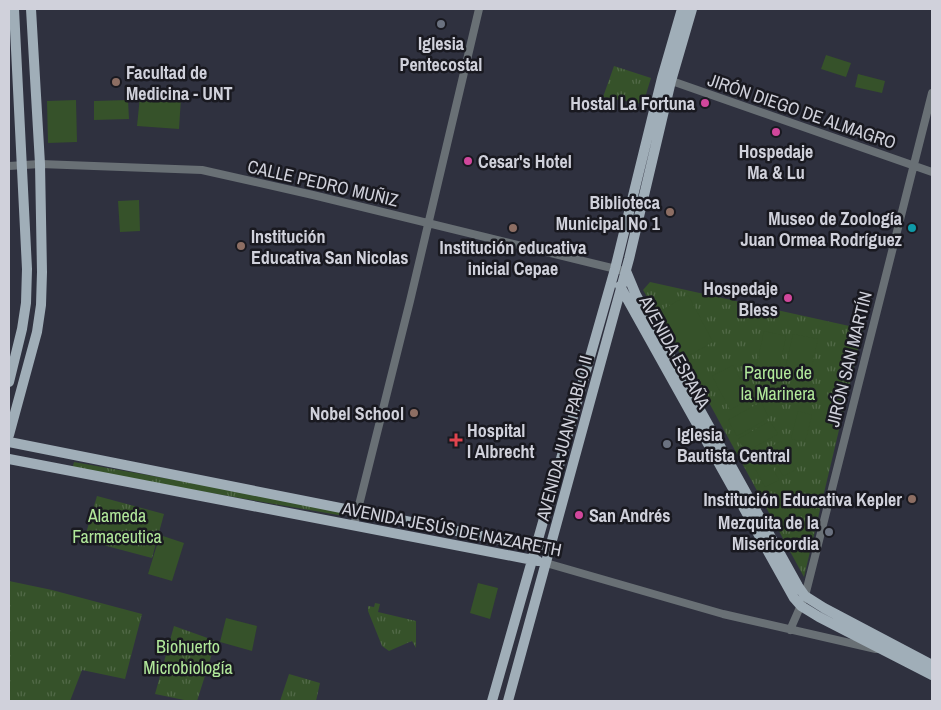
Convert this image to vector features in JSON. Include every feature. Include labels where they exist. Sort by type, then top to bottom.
[{"type":"main road","points":[[9,382],[22,329],[26,302],[27,269],[14,9]]},
{"type":"main road","points":[[9,435],[37,332],[41,305],[40,164],[31,9]]},
{"type":"main road","points":[[626,271],[682,9]]},
{"type":"main road","points":[[614,269],[667,79],[692,9]]},
{"type":"main road","name":"AVENIDA ESPAÑA","points":[[614,269],[621,288],[794,598],[801,606],[819,617],[932,675]]},
{"type":"main road","name":"AVENIDA JUAN PABLO II","points":[[492,701],[614,269]]},
{"type":"main road","name":"AVENIDA ESPAÑA","points":[[626,271],[636,295],[805,596],[932,665]]},
{"type":"main road","name":"AVENIDA JUAN PABLO II","points":[[508,701],[626,271]]},
{"type":"main road","points":[[575,410],[587,414]]},
{"type":"main road","name":"AVENIDA JESÚS DE NAZARETH","points":[[9,442],[550,549]]},
{"type":"main road","name":"AVENIDA JESÚS DE NAZARETH","points":[[9,459],[546,563]]},
{"type":"street","points":[[354,525],[410,301],[479,9]]},
{"type":"street","name":"JIRÓN DIEGO DE ALMAGRO","points":[[667,79],[932,172]]},
{"type":"street","name":"JIRÓN SAN MARTÍN","points":[[790,630],[805,596],[932,94]]},
{"type":"street","name":"CALLE PEDRO MUÑIZ","points":[[9,166],[40,164],[202,170],[626,271]]},
{"type":"street","name":"AVENIDA JESÚS DE NAZARETH","points":[[546,563],[723,614],[884,651]]},
{"type":"green space","points":[[826,55],[851,63],[846,77],[821,69]]},
{"type":"green space","points":[[614,66],[651,78],[643,104],[603,97]]},
{"type":"green space","points":[[858,74],[885,81],[882,93],[855,87]]},
{"type":"green space","points":[[140,96],[181,98],[179,129],[137,126]]},
{"type":"green space","points":[[76,100],[77,142],[48,143],[47,101]]},
{"type":"green space","points":[[128,100],[129,119],[94,120],[94,101]]},
{"type":"green space","points":[[139,200],[140,231],[120,232],[118,201]]},
{"type":"green space","name":"Parque de la Marinera","points":[[650,282],[863,329],[804,577],[695,377],[643,290]]},
{"type":"green space","points":[[688,295],[713,342],[683,359],[658,312]]},
{"type":"green space","points":[[764,331],[786,336],[777,378],[755,373]]},
{"type":"green space","points":[[793,334],[818,339],[808,384],[783,378]]},
{"type":"green space","points":[[733,365],[751,399],[730,410],[712,376]]},
{"type":"green space","points":[[761,402],[769,418],[737,436],[728,420]]},
{"type":"green space","points":[[798,411],[812,415],[805,442],[791,439]]},
{"type":"green space","points":[[770,421],[778,434],[745,452],[738,439]]},
{"type":"green space","points":[[781,441],[796,470],[783,476],[768,448]]},
{"type":"green space","points":[[763,450],[779,480],[765,487],[749,457]]},
{"type":"green space","points":[[74,462],[345,510],[344,516],[72,469]]},
{"type":"green space","name":"Alameda Farmaceutica","points":[[97,496],[164,514],[152,558],[84,540]]},
{"type":"green space","points":[[160,535],[184,543],[172,581],[148,574]]},
{"type":"green space","points":[[9,581],[52,590],[142,614],[125,679],[82,670],[70,701],[9,701]]},
{"type":"green space","points":[[478,583],[498,588],[490,619],[470,613]]},
{"type":"green space","points":[[375,603],[380,604],[378,612],[416,621],[416,648],[412,641],[389,651],[382,646],[368,611],[368,606],[374,607]]},
{"type":"green space","points":[[226,618],[257,626],[252,651],[220,642]]},
{"type":"green space","name":"Biohuerto Microbiología","points":[[174,626],[216,641],[197,701],[155,694]]},
{"type":"green space","points":[[289,674],[320,683],[316,701],[280,701]]},
{"type":"place","name":"Iglesia Pentecostal","points":[[441,24]]},
{"type":"place","name":"Facultad de Medicina - UNT","points":[[116,82]]},
{"type":"place","name":"Hostal La Fortuna","points":[[705,103]]},
{"type":"place","name":"Hospedaje Ma & Lu","points":[[776,132]]},
{"type":"place","name":"Cesar's Hotel","points":[[468,161]]},
{"type":"place","name":"Biblioteca Municipal No 1","points":[[670,212]]},
{"type":"place","name":"Institución educativa inicial Cepae","points":[[513,228]]},
{"type":"place","name":"Museo de Zoología Juan Ormea Rodríguez","points":[[912,228]]},
{"type":"place","name":"Institución Educativa San Nicolas","points":[[241,246]]},
{"type":"place","name":"Hospedaje Bless","points":[[788,298]]},
{"type":"place","name":"Nobel School","points":[[414,413]]},
{"type":"place","name":"Hospital I Albrecht","points":[[456,440]]},
{"type":"place","name":"Iglesia Bautista Central","points":[[667,444]]},
{"type":"place","name":"Institución Educativa Kepler","points":[[912,499]]},
{"type":"place","name":"San Andrés","points":[[579,515]]},
{"type":"place","name":"Mezquita de la Misericordia","points":[[829,532]]}]
